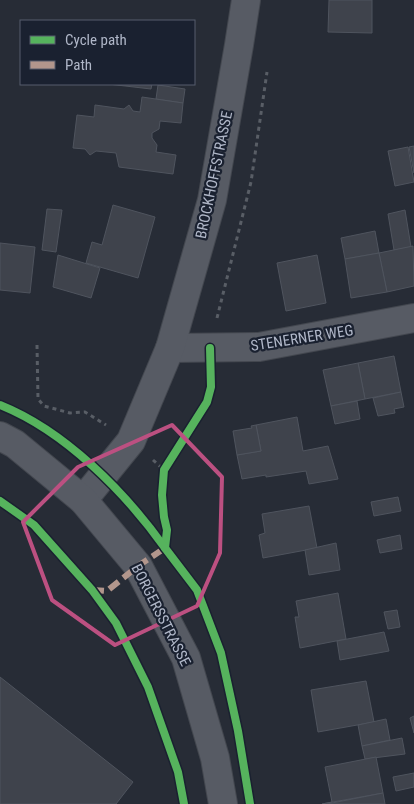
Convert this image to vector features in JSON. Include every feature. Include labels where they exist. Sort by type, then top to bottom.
[{"type":"street","name":"BROCKHOFFSTRASSE","points":[[170,348],[212,200],[240,45],[246,0]]},
{"type":"street","name":"STENERNER WEG","points":[[170,348],[260,347],[414,318]]},
{"type":"street","points":[[0,436],[15,444],[83,500],[132,441],[170,348]]},
{"type":"street","name":"BORGERSSTRASSE","points":[[83,500],[138,566],[186,658],[215,758],[223,804]]},
{"type":"path","points":[[37,345],[38,399],[44,406],[70,413],[85,412],[132,441],[164,470]]},
{"type":"highlighted area","points":[[172,425],[222,477],[220,553],[197,606],[115,645],[52,600],[23,522],[78,467]]},
{"type":"building","points":[[329,0],[372,0],[372,33],[328,32]]},
{"type":"building","points":[[117,85],[152,85],[151,89]]},
{"type":"building","points":[[158,85],[185,89],[183,103],[156,99]]},
{"type":"building","points":[[142,97],[183,103],[181,123],[160,121],[159,129],[152,133],[152,138],[157,145],[156,152],[176,155],[173,174],[119,167],[116,153],[96,151],[90,155],[85,149],[73,148],[77,115],[94,117],[95,105],[124,109],[129,105],[133,111],[140,112]]},
{"type":"building","points":[[414,146],[414,173],[409,147]]},
{"type":"building","points":[[408,147],[414,182],[395,186],[388,151]]},
{"type":"building","points":[[113,205],[155,217],[138,278],[86,263],[92,242],[102,245]]},
{"type":"building","points":[[47,209],[62,210],[56,252],[42,250]]},
{"type":"building","points":[[405,210],[411,247],[394,250],[388,214]]},
{"type":"building","points":[[375,231],[379,253],[345,259],[341,238]]},
{"type":"building","points":[[0,243],[35,247],[30,293],[0,290]]},
{"type":"building","points":[[413,246],[414,286],[387,292],[379,253]]},
{"type":"building","points":[[379,253],[387,292],[351,298],[345,259]]},
{"type":"building","points":[[58,255],[100,268],[91,298],[53,287]]},
{"type":"building","points":[[317,255],[326,303],[286,311],[277,263]]},
{"type":"building","points":[[394,356],[401,392],[365,399],[358,363]]},
{"type":"building","points":[[358,363],[365,399],[331,406],[323,370]]},
{"type":"building","points":[[401,392],[404,407],[394,409],[395,413],[378,416],[373,398]]},
{"type":"building","points":[[357,401],[360,419],[335,424],[331,406]]},
{"type":"building","points":[[297,417],[303,451],[328,446],[338,479],[309,484],[306,471],[242,479],[237,455],[261,451],[256,425]]},
{"type":"building","points":[[256,425],[261,451],[237,455],[233,431],[252,428],[251,426]]},
{"type":"building","points":[[398,497],[401,511],[374,516],[371,502]]},
{"type":"building","points":[[309,506],[317,548],[263,558],[259,535],[265,533],[262,514]]},
{"type":"building","points":[[400,535],[402,549],[380,553],[377,540]]},
{"type":"building","points":[[336,543],[340,570],[309,575],[305,550]]},
{"type":"building","points":[[338,593],[346,639],[300,648],[295,617],[299,617],[296,601]]},
{"type":"building","points":[[397,610],[400,627],[388,629],[384,612]]},
{"type":"building","points":[[384,632],[389,651],[340,660],[337,641]]},
{"type":"building","points":[[0,677],[133,782],[116,804],[0,804]]},
{"type":"building","points":[[366,681],[374,722],[318,732],[311,690]]},
{"type":"building","points":[[414,716],[414,733],[410,718]]},
{"type":"building","points":[[386,719],[390,740],[362,746],[358,725]]},
{"type":"building","points":[[402,738],[405,754],[365,759],[362,746]]},
{"type":"building","points":[[376,757],[383,793],[322,804],[332,802],[325,767]]},
{"type":"building","points":[[414,773],[414,787],[396,791],[393,777]]},
{"type":"building","points":[[383,793],[385,804],[327,804]]},
{"type":"marked path","points":[[92,590],[107,591],[138,566],[165,548]]},
{"type":"cycle path","points":[[210,348],[211,387],[207,402],[164,470],[162,495],[167,530],[165,548],[197,590],[221,653],[238,731],[250,804]]},
{"type":"cycle path","points":[[0,405],[48,430],[92,465],[131,506],[165,548]]},
{"type":"cycle path","points":[[0,501],[34,525],[92,590],[116,623],[148,687],[178,772],[184,804]]}]
